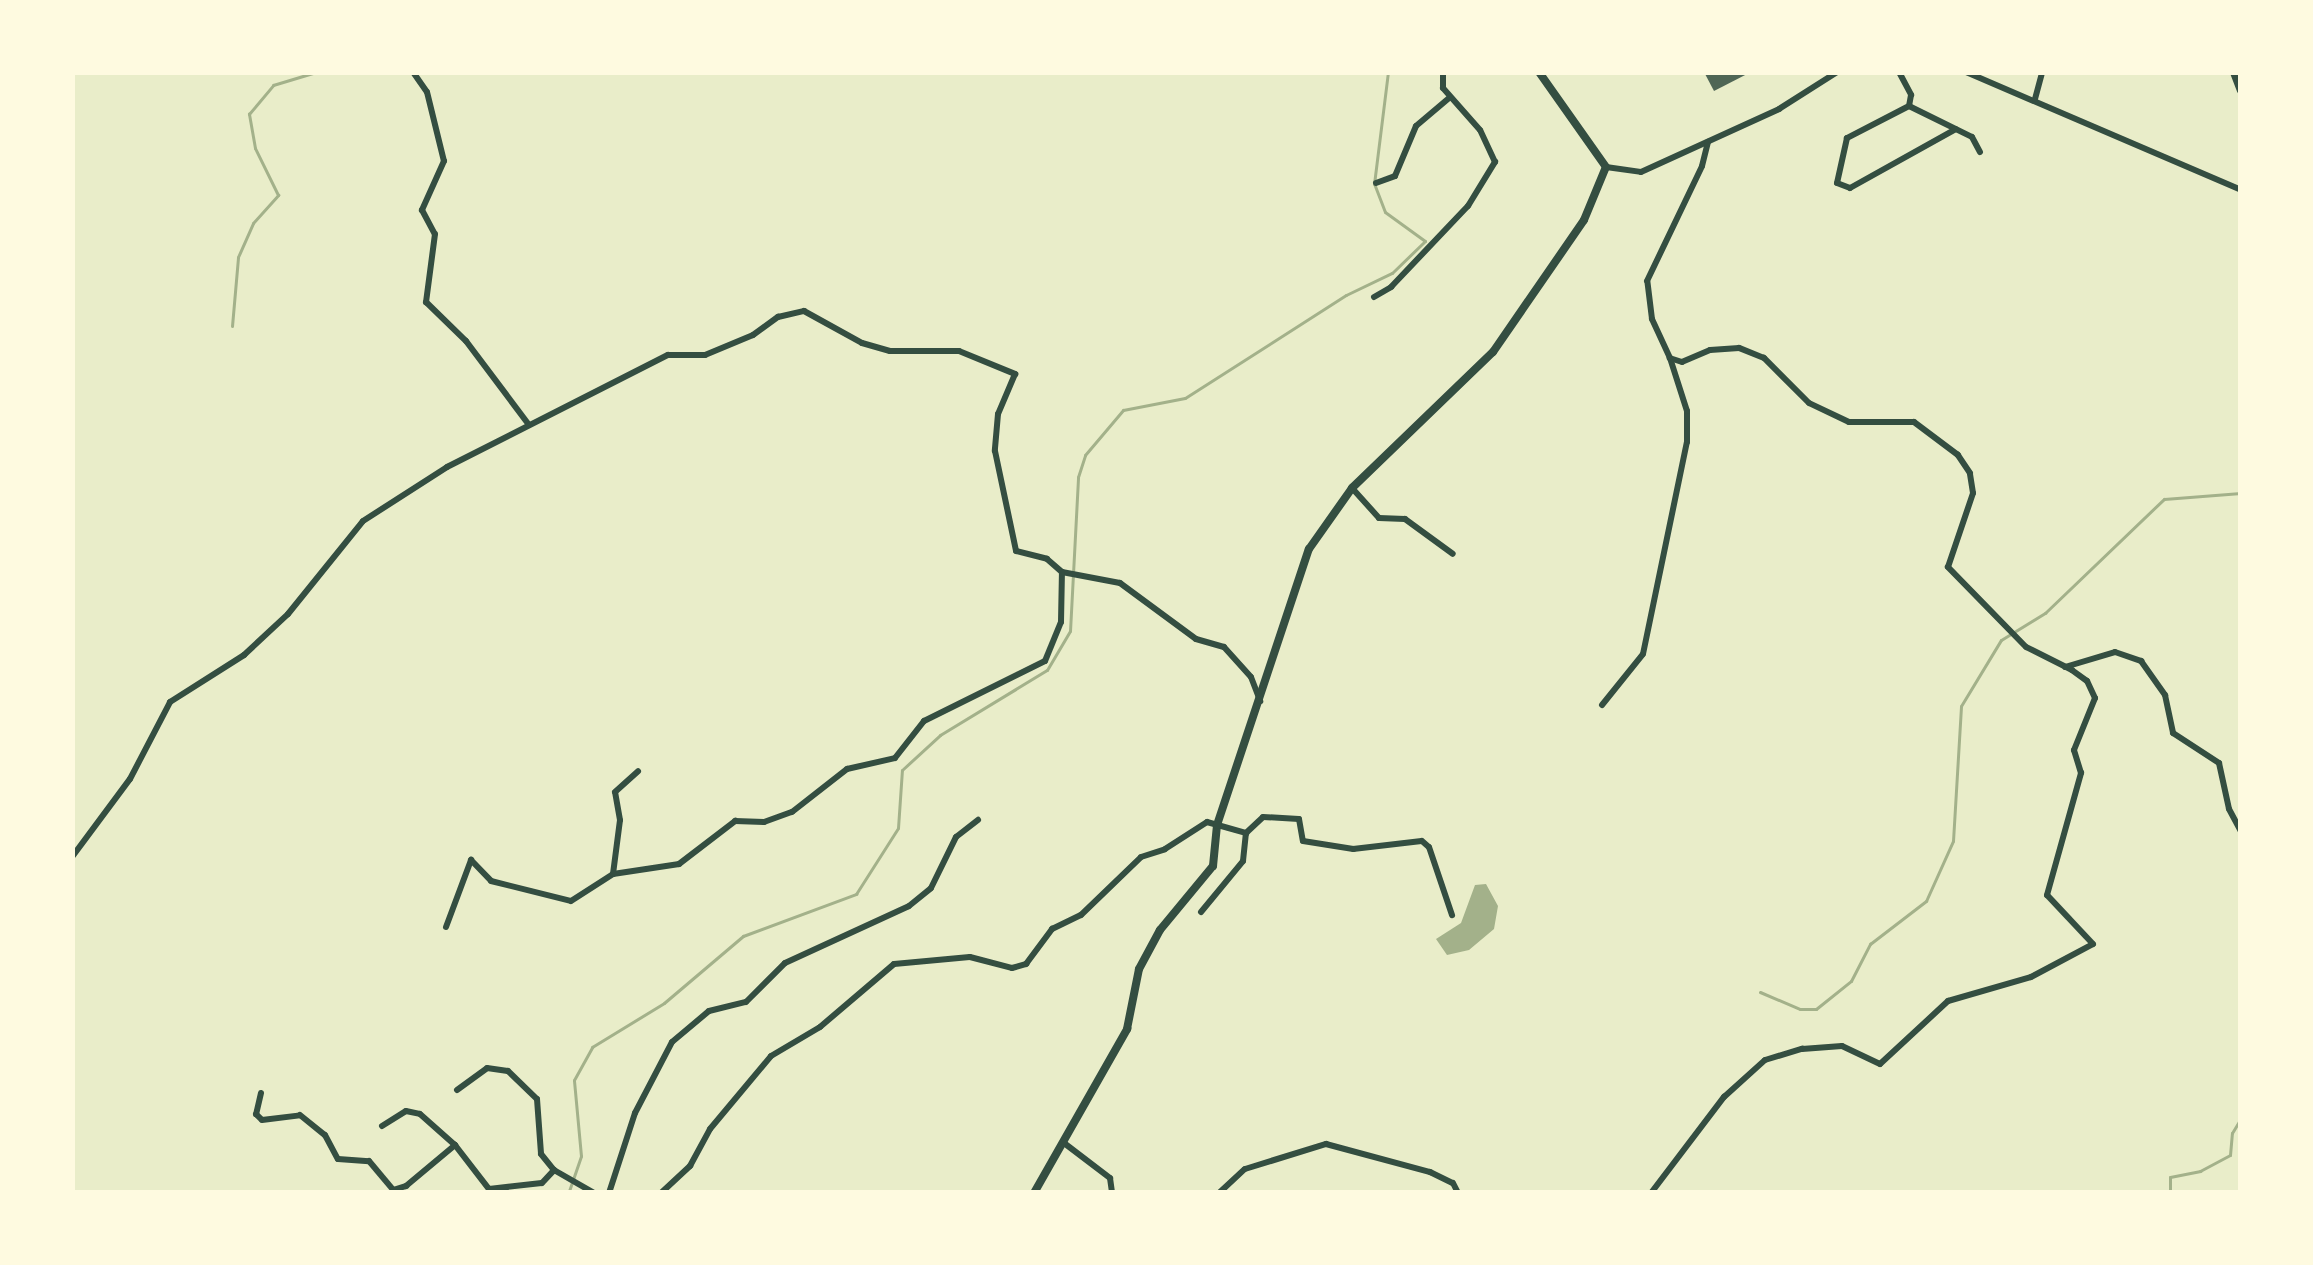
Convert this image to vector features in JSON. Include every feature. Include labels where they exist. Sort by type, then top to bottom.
[{"type":"main road","points":[[2234,72],[2241,90]]},
{"type":"street","points":[[413,72],[427,92],[444,161],[437,185],[423,199],[435,249],[426,302],[466,341],[529,424]]},
{"type":"street","points":[[1374,296],[1391,287],[1468,206],[1495,162],[1480,130],[1449,98],[1443,72]]},
{"type":"street","points":[[1539,72],[1606,167],[1640,172],[1779,109],[1838,72]]},
{"type":"street","points":[[1899,72],[1911,95],[1909,106]]},
{"type":"street","points":[[1966,72],[2241,190]]},
{"type":"street","points":[[2035,100],[2042,72]]},
{"type":"street","points":[[1376,184],[1394,176],[1416,126],[1449,98]]},
{"type":"street","points":[[1909,106],[1972,137],[1980,152]]},
{"type":"street","points":[[1909,106],[1847,138],[1837,183],[1850,188],[1956,129]]},
{"type":"street","points":[[1602,705],[1643,654],[1687,442],[1687,412],[1652,319],[1647,281],[1702,166],[1708,142]]},
{"type":"street","points":[[1034,1193],[1127,1029],[1139,969],[1160,930],[1213,866],[1217,825],[1309,549],[1352,488],[1492,352],[1584,220],[1606,167]]},
{"type":"street","points":[[72,857],[130,779],[170,702],[244,655],[288,614],[363,520],[529,424],[668,355],[705,355],[778,317],[805,311],[862,344],[890,351],[959,351],[1015,374],[998,415],[995,451],[1016,551],[1047,559],[1062,572],[1120,583],[1196,639],[1225,647],[1251,676],[1261,704]]},
{"type":"street","points":[[1651,1193],[1724,1097],[1765,1060],[1802,1049],[1842,1046],[1880,1064],[1948,1001],[2031,977],[2093,944],[2047,896],[2081,772],[2074,750],[2095,698],[2086,681],[2026,647],[1948,567],[1973,493],[1970,473],[1958,455],[1914,422],[1849,422],[1810,403],[1764,358],[1739,348],[1710,350],[1682,362],[1670,358]]},
{"type":"street","points":[[1352,488],[1379,518],[1405,519],[1453,554]]},
{"type":"street","points":[[446,927],[471,860],[491,880],[571,901],[613,874],[679,864],[735,821],[764,822],[792,812],[847,769],[895,758],[924,722],[1045,661],[1061,622],[1062,572]]},
{"type":"street","points":[[2064,667],[2115,652],[2141,661],[2165,695],[2173,733],[2219,763],[2229,809],[2241,832]]},
{"type":"street","points":[[613,874],[620,820],[615,793],[638,771]]},
{"type":"street","points":[[1201,912],[1243,860],[1246,833],[1263,818],[1299,819],[1303,841],[1353,849],[1422,842],[1429,847],[1452,915]]},
{"type":"street","points":[[609,1193],[635,1113],[672,1042],[709,1011],[746,1002],[785,963],[909,905],[931,888],[956,837],[978,820]]},
{"type":"street","points":[[661,1193],[690,1166],[710,1129],[771,1056],[820,1028],[894,964],[970,957],[1012,968],[1026,964],[1052,929],[1081,915],[1141,857],[1208,822],[1246,833]]},
{"type":"street","points":[[457,1090],[487,1068],[508,1071],[537,1099],[541,1154],[554,1170],[594,1193]]},
{"type":"street","points":[[261,1094],[256,1114],[262,1120],[300,1115],[325,1135],[338,1160],[369,1161],[393,1190],[408,1189],[455,1144]]},
{"type":"street","points":[[382,1126],[406,1111],[420,1114],[455,1144],[489,1189],[542,1183],[554,1170]]},
{"type":"street","points":[[1061,1141],[1110,1178],[1112,1193]]},
{"type":"street","points":[[1219,1193],[1245,1169],[1326,1144],[1430,1172],[1453,1183],[1458,1193]]},
{"type":"shaded area","points":[[1486,884],[1498,906],[1494,929],[1469,950],[1447,955],[1436,939],[1461,923],[1475,885]]},
{"type":"building","points":[[1704,72],[1751,72],[1714,91]]},
{"type":"waterway","points":[[232,326],[238,257],[253,223],[278,195],[255,148],[249,114],[273,85],[316,72]]},
{"type":"waterway","points":[[558,1193],[569,1191],[581,1156],[574,1080],[592,1047],[664,1003],[743,936],[856,894],[898,828],[902,770],[940,735],[1047,670],[1070,631],[1078,477],[1085,455],[1123,410],[1185,398],[1346,295],[1392,273],[1425,241],[1385,212],[1374,184],[1388,72]]},
{"type":"waterway","points":[[1760,992],[1800,1009],[1816,1009],[1851,981],[1870,944],[1926,901],[1953,841],[1961,706],[2001,640],[2045,613],[2164,499],[2241,493]]},
{"type":"waterway","points":[[2170,1193],[2170,1177],[2200,1171],[2230,1155],[2232,1133],[2241,1118]]}]
